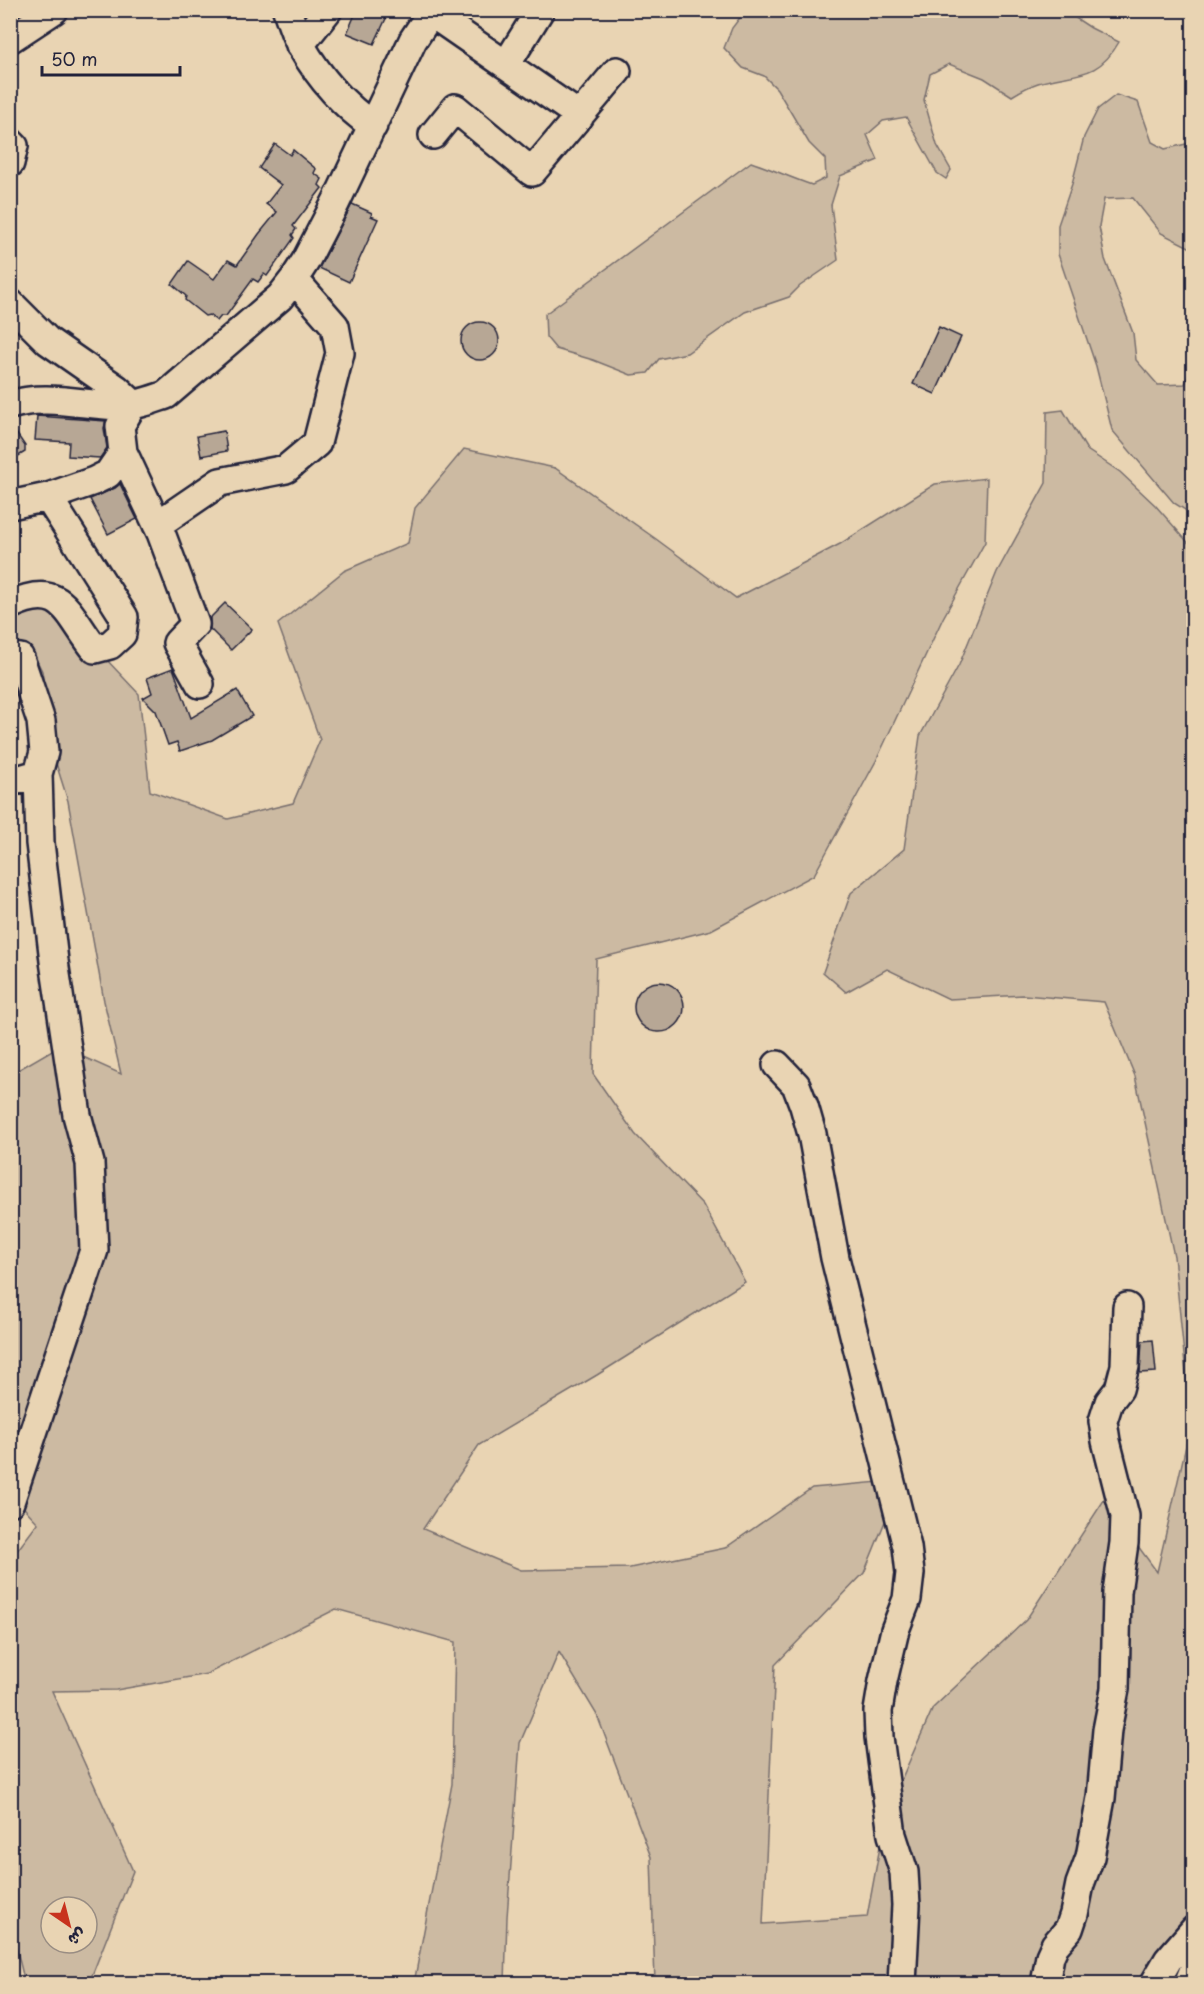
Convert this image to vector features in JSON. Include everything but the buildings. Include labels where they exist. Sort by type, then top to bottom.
[{"type":"street","points":[[10,39],[54,10]]},
{"type":"street","points":[[287,10],[300,45],[334,93],[351,110],[373,126]]},
{"type":"street","points":[[300,45],[328,10]]},
{"type":"street","points":[[506,65],[540,10]]},
{"type":"street","points":[[10,405],[57,399],[123,406],[145,402],[166,394],[272,304],[294,279],[331,212],[413,40],[432,12],[579,116]]},
{"type":"street","points":[[433,135],[455,108],[532,172],[617,71]]},
{"type":"street","points":[[10,142],[14,146],[10,163]]},
{"type":"street","points":[[158,525],[220,482],[286,469],[317,442],[340,353],[335,326],[294,279]]},
{"type":"street","points":[[10,303],[48,341],[117,389],[133,404]]},
{"type":"street","points":[[133,404],[120,426],[123,452],[158,525],[195,624],[177,643],[200,684]]},
{"type":"street","points":[[10,505],[48,497],[94,481],[108,474],[123,452]]},
{"type":"street","points":[[10,605],[27,597],[44,595],[61,602],[95,649],[110,645],[122,634],[124,617],[48,497]]},
{"type":"street","points":[[10,657],[20,658],[41,721],[44,752],[38,774],[40,843],[54,962],[77,1115],[90,1163],[94,1250],[10,1502]]},
{"type":"street","points":[[10,782],[38,774]]},
{"type":"street","points":[[777,1065],[796,1085],[810,1125],[835,1258],[901,1518],[908,1556],[910,1573],[907,1599],[895,1630],[878,1711],[879,1737],[892,1835],[904,1872],[906,1905],[902,1983]]},
{"type":"street","points":[[1046,1983],[1050,1956],[1055,1945],[1069,1929],[1080,1884],[1090,1857],[1101,1798],[1107,1730],[1115,1689],[1117,1592],[1124,1543],[1125,1516],[1103,1421],[1109,1402],[1119,1389],[1125,1366],[1127,1307]]},
{"type":"street","points":[[1154,1983],[1168,1960],[1194,1930]]},
{"type":"street","points":[[1188,1983],[1194,1969]]},
{"type":"shaded area","points":[[745,11],[1065,11],[1119,42],[1111,55],[1093,69],[1038,83],[1012,96],[984,78],[949,64],[930,74],[924,100],[937,145],[951,170],[946,179],[937,173],[906,117],[883,121],[867,135],[878,160],[840,176],[831,205],[838,260],[800,286],[789,297],[745,312],[687,353],[659,359],[648,373],[631,375],[556,349],[546,337],[545,314],[751,162],[812,185],[826,178],[825,159],[809,143],[777,89],[764,76],[743,68],[724,48],[732,28]]},
{"type":"shaded area","points":[[1116,95],[1138,102],[1152,142],[1165,149],[1186,144],[1193,139],[1193,249],[1161,233],[1133,198],[1104,199],[1099,226],[1105,259],[1133,333],[1136,360],[1158,385],[1185,384],[1193,363],[1193,515],[1174,503],[1112,430],[1096,366],[1058,254],[1058,225],[1072,184],[1084,137],[1098,109]]},
{"type":"shaded area","points":[[1063,410],[1087,450],[1120,472],[1155,505],[1193,548],[1193,1983],[655,1983],[651,1857],[597,1715],[559,1652],[520,1743],[507,1917],[505,1983],[414,1983],[452,1784],[455,1642],[336,1609],[207,1674],[116,1690],[52,1691],[133,1871],[89,1983],[25,1983],[10,1923],[10,1560],[38,1523],[13,1496],[11,1499],[11,1074],[59,1046],[121,1074],[104,1001],[68,801],[55,760],[42,671],[33,653],[11,647],[11,611],[31,606],[52,612],[105,658],[139,694],[150,791],[228,819],[293,803],[320,740],[278,624],[344,571],[408,543],[415,508],[464,449],[555,468],[736,598],[840,544],[935,484],[987,478],[985,542],[943,618],[876,761],[814,875],[711,930],[596,959],[593,1074],[635,1134],[703,1205],[745,1282],[597,1375],[479,1445],[423,1529],[521,1570],[630,1568],[725,1548],[812,1488],[902,1480],[864,1573],[775,1665],[763,1924],[867,1917],[886,1814],[933,1708],[1026,1620],[1104,1500],[1157,1572],[1191,1424],[1174,1256],[1135,1076],[1104,1002],[1024,995],[949,999],[887,969],[846,992],[823,972],[851,893],[904,849],[920,736],[959,665],[997,572],[1046,483],[1047,412]]}]
